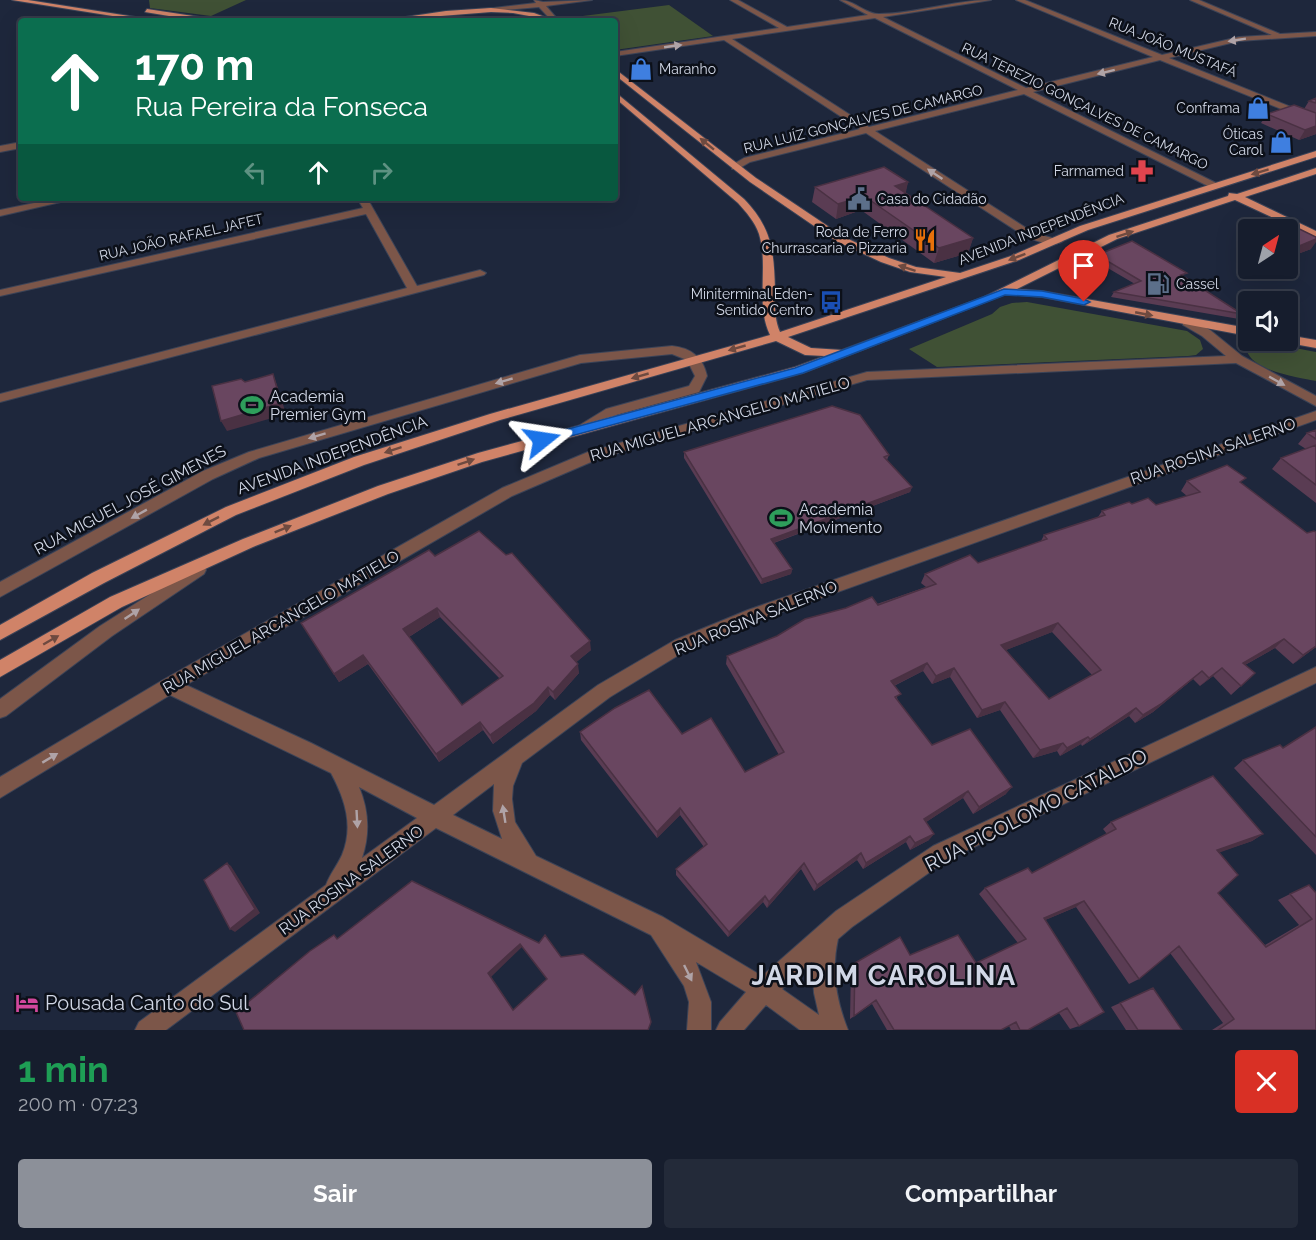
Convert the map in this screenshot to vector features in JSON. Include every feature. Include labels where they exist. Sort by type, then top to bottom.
[{"type":"main road","points":[[15,0],[138,18]]},
{"type":"main road","points":[[70,0],[193,18]]},
{"type":"main road","points":[[410,18],[458,12],[515,10],[548,18]]},
{"type":"main road","points":[[420,18],[429,16]]},
{"type":"main road","points":[[618,73],[735,167],[810,221],[859,249],[914,270],[965,276]]},
{"type":"main road","points":[[618,97],[754,215],[764,234],[769,276],[769,321],[777,336],[809,352],[828,353],[855,350]]},
{"type":"main road","name":"AVENIDA INDEPENDÊNCIA","points":[[0,633],[98,578],[241,506],[358,461],[777,336],[965,276],[1059,241],[1084,228],[1316,154]]},
{"type":"main road","points":[[724,187],[726,178],[735,167]]},
{"type":"main road","points":[[0,669],[116,602],[248,543],[393,486],[478,458],[799,370],[1004,292],[1113,237],[1316,171]]},
{"type":"main road","name":"RUA TEREZIO GONÇALVES DE CAMARGO","points":[[1215,186],[1316,235]]},
{"type":"main road","points":[[1004,292],[1042,294],[1238,330]]},
{"type":"main road","points":[[1298,341],[1316,344]]},
{"type":"street","points":[[458,12],[539,2],[589,0]]},
{"type":"street","points":[[733,0],[786,29]]},
{"type":"street","name":"RUA TEREZIO GONÇALVES DE CAMARGO","points":[[843,0],[1215,186]]},
{"type":"street","points":[[618,54],[988,0]]},
{"type":"street","name":"RUA JOÃO MUSTAFÁ","points":[[1019,0],[1316,120]]},
{"type":"street","points":[[1193,0],[1280,36]]},
{"type":"street","points":[[539,2],[552,18]]},
{"type":"street","name":"RUA LUÍZ GONÇALVES DE CAMARGO","points":[[735,167],[747,160],[1239,39],[1316,34]]},
{"type":"street","points":[[725,38],[871,130],[1029,235],[1059,241]]},
{"type":"street","points":[[0,149],[18,146]]},
{"type":"street","points":[[0,213],[58,201]]},
{"type":"street","points":[[364,201],[414,290]]},
{"type":"street","name":"RUA JOÃO RAFAEL JAFET","points":[[0,293],[369,210]]},
{"type":"street","points":[[0,398],[480,273]]},
{"type":"street","points":[[1186,322],[1206,333],[1238,359],[1316,402]]},
{"type":"street","name":"RUA MIGUEL JOSÉ GIMENES","points":[[0,590],[208,476],[255,455],[580,359],[672,351],[684,352],[696,360]]},
{"type":"street","name":"RUA MIGUEL ARCANGELO MATIELO","points":[[0,788],[169,686],[507,492],[593,455],[867,376],[1238,359]]},
{"type":"street","points":[[585,428],[610,412],[694,389],[701,376],[696,360]]},
{"type":"street","name":"RUA ROSINA SALERNO","points":[[147,1030],[604,691],[681,645],[941,548],[1316,415]]},
{"type":"street","points":[[0,710],[106,631],[191,574],[248,543]]},
{"type":"street","name":"RUA PICOLOMO CATALDO","points":[[728,1030],[764,990],[844,919],[940,854],[1316,675]]},
{"type":"street","points":[[169,686],[337,765],[436,817],[656,925],[764,990],[820,1030]]},
{"type":"street","points":[[517,755],[506,774],[501,791],[503,818],[513,842],[532,864]]},
{"type":"street","points":[[327,897],[348,869],[356,849],[358,829],[357,804],[351,786],[337,765]]},
{"type":"street","points":[[656,925],[677,951],[690,975],[700,1002],[699,1030]]},
{"type":"street","points":[[829,932],[822,954],[821,972],[828,1013],[836,1030]]},
{"type":"green space","points":[[149,0],[246,0],[211,16],[150,8]]},
{"type":"green space","points":[[669,5],[713,36],[618,50],[618,18],[567,18]]},
{"type":"green space","points":[[1027,302],[1187,331],[1200,340],[1203,349],[1196,355],[1188,356],[937,367],[909,349],[992,314],[1000,307]]},
{"type":"green space","points":[[1298,349],[1316,352],[1316,381],[1286,375],[1264,367],[1249,355],[1248,351],[1298,351]]},
{"type":"building","points":[[1294,105],[1316,113],[1316,126],[1305,130],[1267,114]]},
{"type":"building","points":[[884,167],[908,182],[895,186],[973,238],[939,248],[864,196],[838,204],[815,187]]},
{"type":"building","points":[[1298,228],[1316,237],[1298,246]]},
{"type":"building","name":"Cassel","points":[[1132,241],[1187,273],[1181,275],[1238,313],[1114,292],[1141,281],[1097,255]]},
{"type":"building","name":"Academia Premier Gym","points":[[273,374],[281,403],[221,421],[212,386],[241,379],[245,382]]},
{"type":"building","name":"Academia Movimento","points":[[832,406],[860,415],[889,455],[884,457],[912,487],[771,539],[792,569],[762,579],[684,452]]},
{"type":"building","points":[[1316,430],[1316,439],[1307,433]]},
{"type":"building","points":[[1316,445],[1316,485],[1281,458]]},
{"type":"building","points":[[1227,465],[1246,478],[1240,482],[1307,533],[1316,532],[1316,646],[1303,655],[1284,639],[1243,663],[1255,673],[1241,686],[1222,668],[1209,678],[1202,671],[1161,704],[1143,715],[1136,708],[1090,739],[1088,737],[1067,748],[1063,743],[1040,750],[1005,702],[982,710],[954,668],[936,676],[927,663],[891,681],[901,694],[895,697],[932,745],[970,729],[1012,787],[979,807],[968,791],[924,819],[934,834],[915,843],[910,836],[866,863],[861,853],[817,885],[804,863],[769,902],[765,896],[729,932],[676,869],[707,844],[680,808],[657,832],[580,732],[615,708],[649,690],[682,734],[711,718],[745,772],[784,752],[727,656],[777,636],[805,619],[846,608],[872,597],[878,605],[936,584],[925,574],[970,555],[978,563],[1047,539],[1044,535],[1105,515],[1102,511],[1129,502],[1132,504],[1148,498],[1156,505],[1200,492],[1187,481]],"holes":[[[1058,623],[1101,670],[1049,699],[1001,645]]]},
{"type":"building","points":[[479,531],[506,555],[512,553],[590,641],[571,656],[578,664],[553,692],[548,687],[534,703],[490,735],[480,722],[436,754],[363,655],[334,674],[301,623],[429,550],[435,556]],"holes":[[[437,608],[503,676],[462,705],[403,629]]]},
{"type":"building","points":[[1316,727],[1316,837],[1243,760],[1280,745],[1283,748]]},
{"type":"building","points":[[1213,776],[1263,834],[1217,850],[1238,875],[1218,893],[1266,947],[1312,919],[1290,894],[1309,885],[1316,893],[1316,1030],[1218,1030],[1234,1019],[1179,946],[1139,979],[1084,901],[1044,918],[1104,1012],[1079,1026],[1067,1008],[1028,1030],[1020,1030],[1016,1022],[1001,1030],[894,1030],[876,1000],[854,1016],[855,963],[900,937],[910,955],[958,935],[976,963],[1026,939],[985,888],[1028,868],[1032,873],[1116,829],[1111,822]]},
{"type":"building","points":[[227,863],[255,909],[230,929],[204,880]]},
{"type":"building","points":[[412,881],[539,943],[545,935],[561,957],[583,954],[635,995],[642,986],[651,1022],[648,1030],[244,1030],[236,1012],[310,951],[334,935],[337,939]],"holes":[[[520,944],[547,979],[513,1010],[488,973]]]},
{"type":"building","points":[[1153,988],[1182,1030],[1138,1030],[1120,1003]]},
{"type":"place","name":"Maranho","points":[[641,69]]},
{"type":"place","name":"Conframa","points":[[1258,108]]},
{"type":"place","name":"Óticas Carol","points":[[1281,142]]},
{"type":"place","name":"Farmamed","points":[[1142,171]]},
{"type":"place","name":"Casa do Cidadão","points":[[859,199]]},
{"type":"place","name":"Roda de Ferro Churrascaria e Pizzaria","points":[[925,240]]},
{"type":"place","name":"Cassel","points":[[1158,284]]},
{"type":"place","name":"Miniterminal Eden- Sentido Centro","points":[[831,302]]},
{"type":"place","name":"Academia Premier Gym","points":[[252,405]]},
{"type":"place","name":"Academia Movimento","points":[[781,518]]},
{"type":"place","name":"Pousada Canto do Sul","points":[[27,1003]]},
{"type":"district","name":"JARDIM CAROLINA","points":[[884,975]]},
{"type":"route","points":[[542,440],[799,370],[1004,292],[1042,294],[1084,302]]}]
